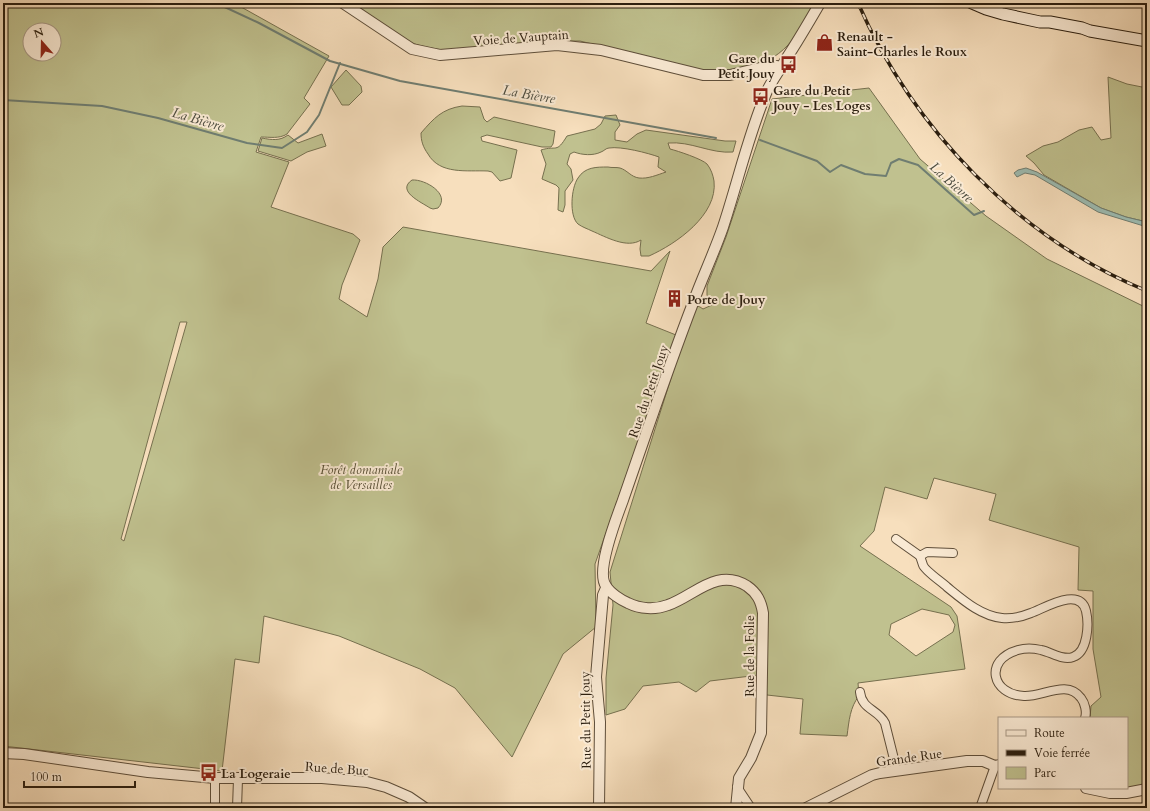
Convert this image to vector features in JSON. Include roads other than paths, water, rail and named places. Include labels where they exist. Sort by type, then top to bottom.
[{"type":"main road","points":[[972,3],[1003,14],[1147,41]]},
{"type":"street","name":"Voie de Vauptain","points":[[343,3],[412,49],[440,56],[557,45],[601,50],[703,75],[730,75],[764,67],[777,66],[781,68]]},
{"type":"street","name":"Rue du Petit Jouy","points":[[599,808],[600,722],[596,677],[603,595],[606,588],[602,577],[603,565],[618,513],[693,303],[723,228],[751,134],[763,102],[770,86],[820,3]]},
{"type":"street","points":[[896,539],[920,556],[923,567],[961,598],[992,616],[1015,618],[1041,610],[1064,600],[1076,600],[1081,603],[1085,607],[1086,613],[1086,641],[1081,651],[1073,658],[1064,658],[1030,648],[1019,650],[1007,654],[998,663],[996,675],[1002,688],[1008,693],[1020,696],[1035,695],[1060,689],[1071,690],[1078,694],[1083,701],[1085,717]]},
{"type":"street","points":[[920,556],[927,552],[953,553]]},
{"type":"street","name":"Rue de la Folie","points":[[606,588],[623,601],[646,608],[658,608],[669,605],[700,587],[721,580],[739,582],[748,587],[759,598],[763,613],[761,732],[751,758],[739,778],[736,808]]},
{"type":"street","points":[[860,692],[863,702],[883,718],[895,766]]},
{"type":"street","name":"Rue de Buc","points":[[3,753],[24,754],[148,772],[215,778],[322,778],[367,782],[409,797],[425,808]]},
{"type":"street","name":"Grande Rue","points":[[807,808],[872,775],[895,766],[967,761],[983,761],[997,765]]},
{"type":"street","points":[[980,808],[997,765]]},
{"type":"street","points":[[215,778],[215,808]]},
{"type":"street","points":[[237,808],[238,779]]},
{"type":"street","points":[[737,787],[751,808]]},
{"type":"street","points":[[1091,789],[1110,793],[1126,793],[1147,790]]},
{"type":"water","points":[[1026,168],[1037,172],[1101,208],[1126,217],[1147,222],[1147,227],[1098,212],[1035,175],[1025,173],[1017,177],[1014,173],[1018,170]]},
{"type":"waterway","name":"La Bièvre","points":[[216,3],[259,23],[330,61],[400,81],[716,138]]},
{"type":"waterway","name":"La Bièvre","points":[[3,100],[102,106],[158,118],[247,143],[282,148],[307,132],[319,115],[340,63]]},
{"type":"waterway","name":"La Bièvre","points":[[760,140],[817,161],[830,172],[841,165],[865,174],[886,176],[891,163],[899,159],[918,165],[974,215],[984,211]]},
{"type":"railway","points":[[858,3],[881,49],[908,94],[940,136],[975,174],[1013,210],[1055,241],[1100,269],[1147,291]]},
{"type":"place","name":"Renault - Saint-Charles le Roux","points":[[824,43]]},
{"type":"place","name":"Gare du Petit Jouy","points":[[788,65]]},
{"type":"place","name":"Gare du Petit Jouy - Les Loges","points":[[760,97]]},
{"type":"place","name":"Porte de Jouy","points":[[674,299]]},
{"type":"place","name":"La Logeraie","points":[[208,773]]},
{"type":"park label","name":"Forêt domaniale de Versailles","points":[[361,476]]}]
